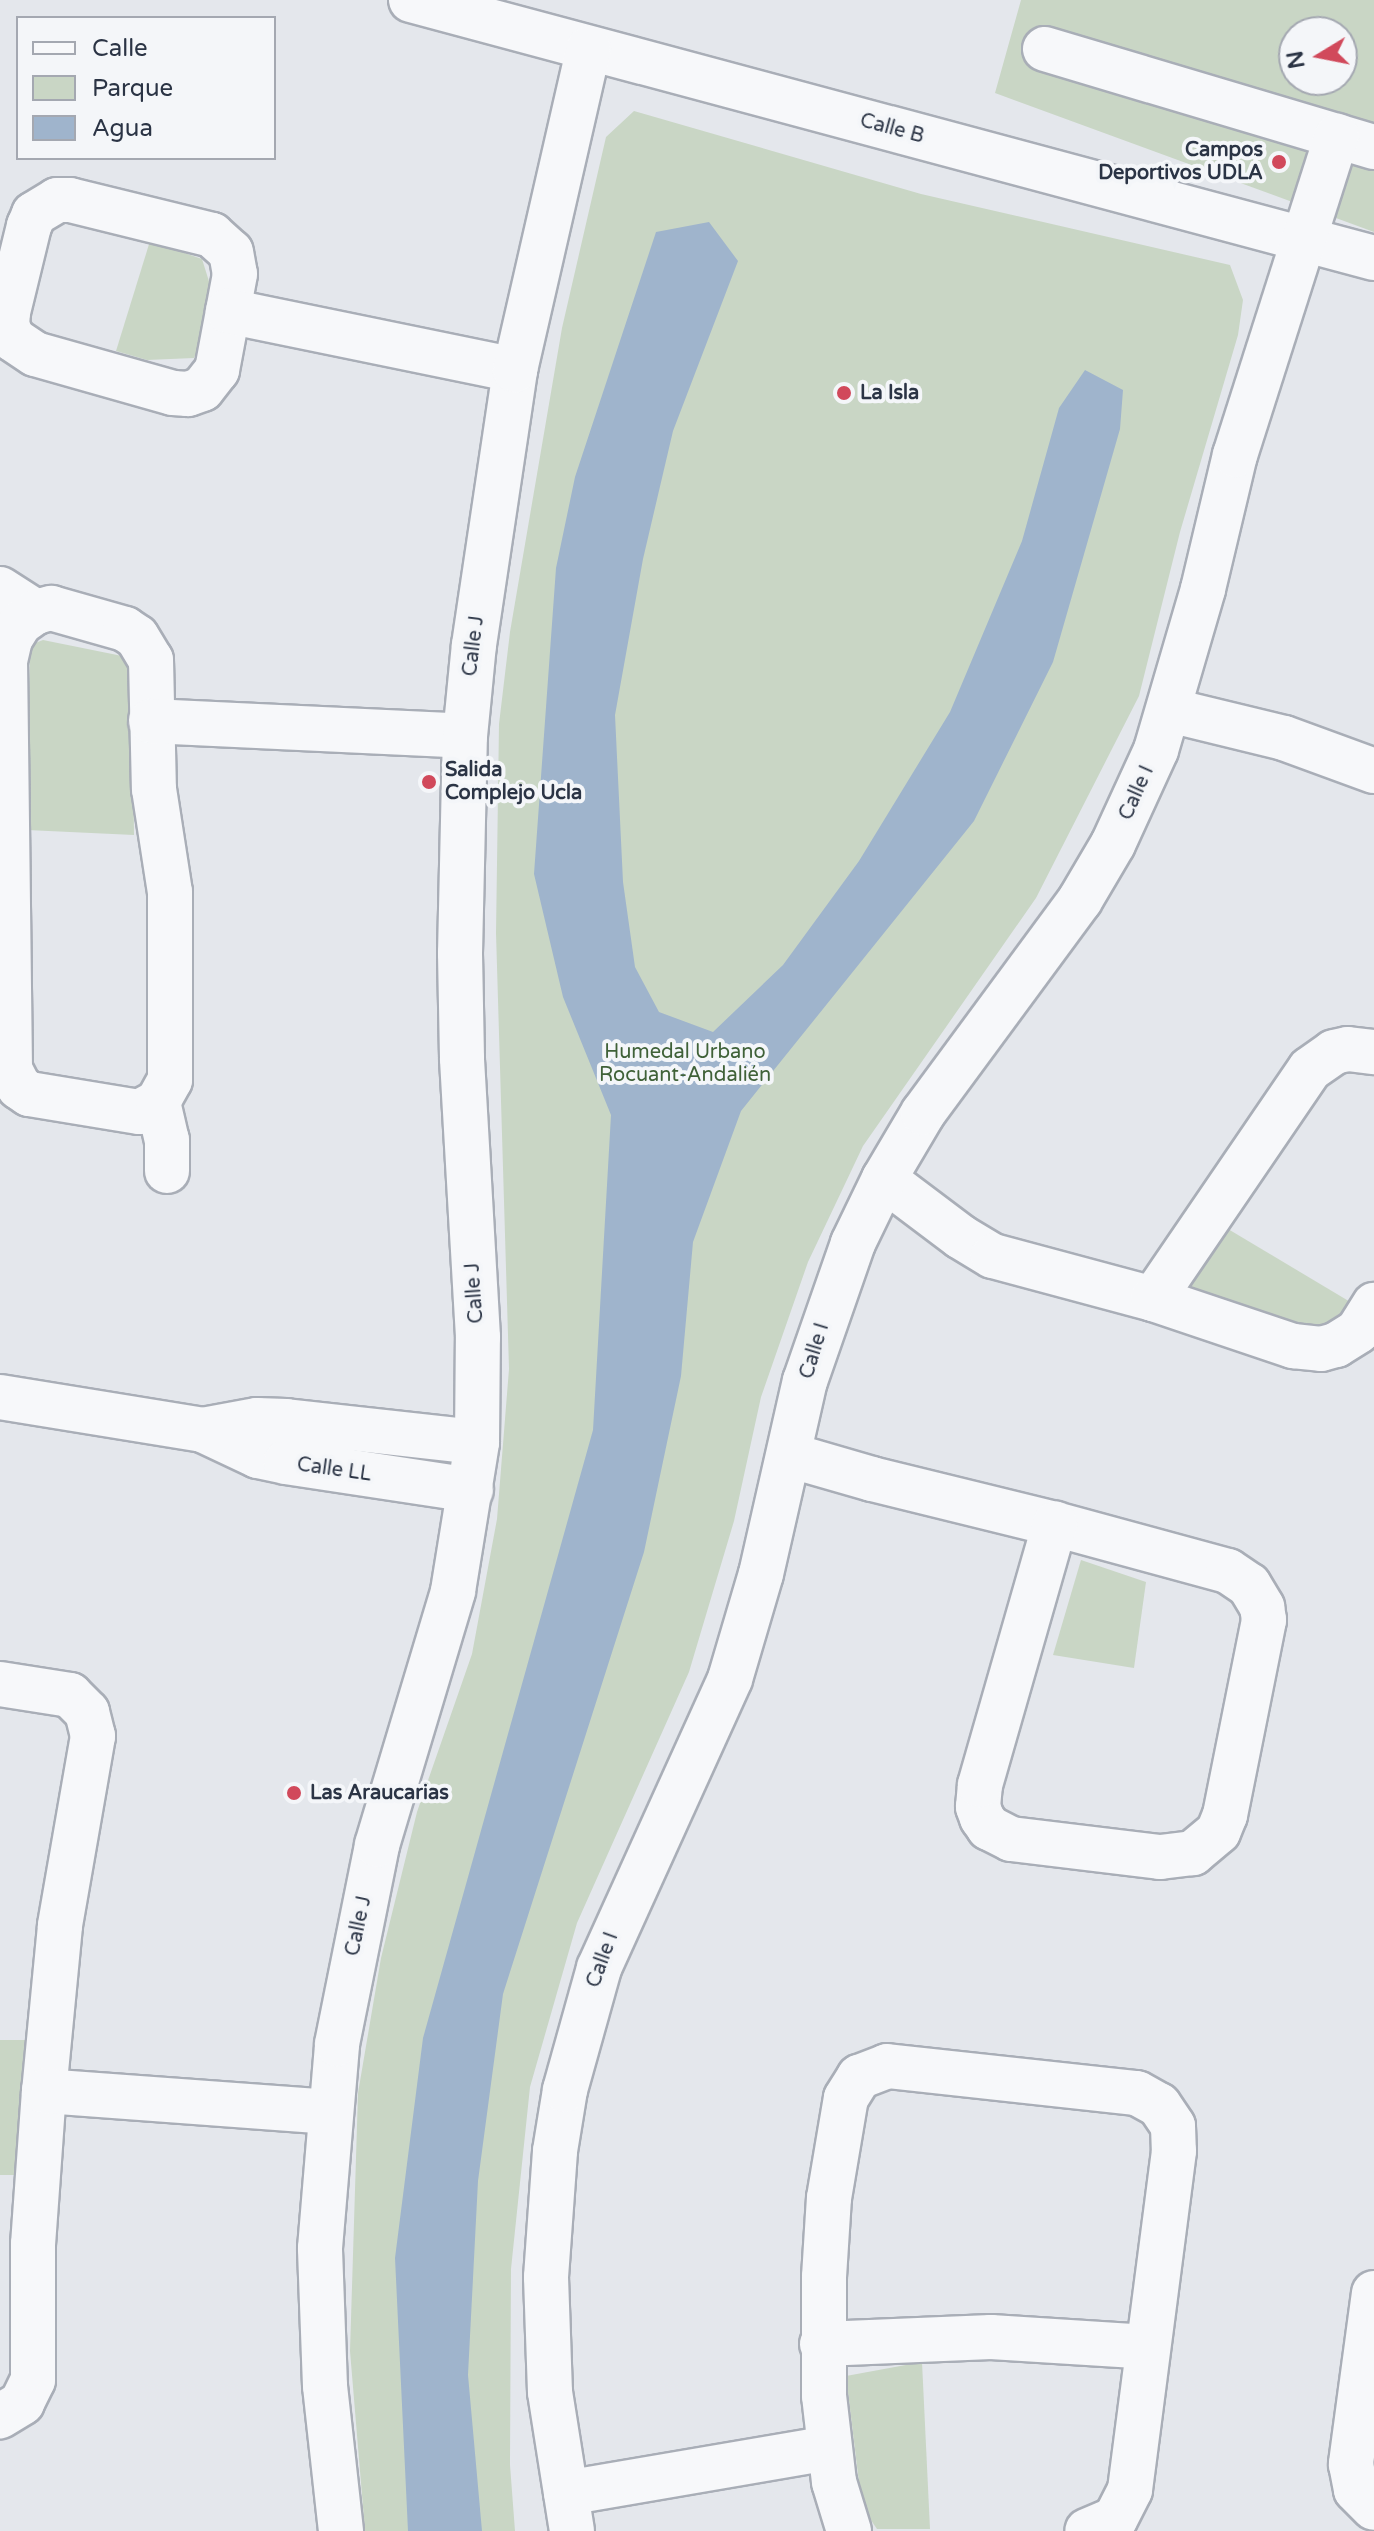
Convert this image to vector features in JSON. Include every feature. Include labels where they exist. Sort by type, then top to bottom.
[{"type":"street","name":"Calle B","points":[[411,0],[1374,258]]},
{"type":"street","name":"Calle J","points":[[341,2531],[321,2315],[320,2248],[329,2112],[361,1910],[398,1771],[453,1591],[477,1442],[479,1363],[462,1058],[460,953],[465,736],[486,554],[515,370],[589,48]]},
{"type":"street","points":[[1045,49],[1355,142]]},
{"type":"street","name":"Calle I","points":[[569,2512],[550,2392],[546,2277],[549,2214],[565,2090],[579,2029],[603,1956],[730,1679],[758,1587],[805,1381],[827,1309],[884,1179],[956,1066],[1080,900],[1136,798],[1169,710],[1235,455],[1303,239],[1355,142]]},
{"type":"street","points":[[57,200],[70,200],[212,235],[223,242],[234,263],[228,311],[217,370],[202,389],[188,394],[173,393],[35,354],[13,339],[7,326],[29,226],[34,214],[57,200]]},
{"type":"street","points":[[228,311],[515,370]]},
{"type":"street","points":[[0,589],[36,612]]},
{"type":"street","points":[[66,610],[137,637],[151,660],[151,721],[154,789],[170,892],[172,926],[170,1080],[158,1102],[150,1108],[128,1113],[41,1098],[19,1087],[10,1069],[5,661],[10,639],[20,623],[36,612],[66,610]]},
{"type":"street","points":[[1169,710],[1284,738],[1374,771]]},
{"type":"street","points":[[151,721],[465,736]]},
{"type":"street","points":[[1153,1299],[1310,1069],[1334,1052],[1348,1049],[1374,1052]]},
{"type":"street","points":[[158,1102],[167,1140],[167,1171]]},
{"type":"street","points":[[884,1179],[961,1237],[993,1256],[1153,1299],[1308,1349],[1321,1349],[1347,1339],[1358,1331],[1374,1305]]},
{"type":"street","name":"Calle LL","points":[[0,1397],[203,1430],[233,1446],[272,1459],[471,1490]]},
{"type":"street","name":"Calle LL","points":[[203,1430],[257,1420],[286,1421],[477,1442]]},
{"type":"street","points":[[789,1455],[1055,1524],[1228,1571],[1240,1577],[1257,1595],[1264,1620],[1225,1815],[1218,1832],[1193,1853],[1160,1857],[1011,1839],[989,1828],[982,1818],[978,1807],[980,1785],[1055,1524]]},
{"type":"street","points":[[0,1684],[70,1695],[80,1702],[92,1724],[60,1926],[44,2091],[33,2244],[33,2380],[22,2403],[0,2416]]},
{"type":"street","points":[[849,2531],[828,2448],[822,2344],[829,2198],[846,2098],[859,2077],[872,2069],[887,2066],[1137,2093],[1159,2105],[1168,2115],[1175,2139],[1130,2490],[1115,2519],[1087,2531]]},
{"type":"street","points":[[44,2091],[329,2112]]},
{"type":"street","points":[[1374,2293],[1351,2464],[1356,2490],[1374,2508]]},
{"type":"street","points":[[822,2344],[991,2337],[1148,2347]]},
{"type":"street","points":[[569,2512],[828,2448]]},
{"type":"green space","name":"Campos Deportivos UDLA","points":[[1021,0],[1374,0],[1374,232],[995,93]]},
{"type":"green space","points":[[634,111],[921,194],[1230,265],[1243,300],[1238,335],[1180,532],[1139,696],[1036,898],[863,1146],[808,1262],[761,1397],[734,1521],[689,1672],[577,1923],[530,2087],[511,2269],[510,2465],[515,2531],[365,2531],[350,2351],[358,2093],[381,1958],[417,1812],[472,1654],[497,1519],[509,1369],[496,933],[499,724],[510,632],[562,328],[606,137]]},
{"type":"green space","points":[[150,241],[202,259],[216,304],[194,358],[147,360],[116,351]]},
{"type":"green space","points":[[43,640],[132,658],[134,835],[27,830],[30,645]]},
{"type":"green space","points":[[1218,1223],[1352,1303],[1328,1324],[1303,1327],[1182,1288]]},
{"type":"green space","points":[[1081,1560],[1146,1582],[1134,1668],[1053,1655]]},
{"type":"green space","points":[[0,2040],[31,2040],[23,2175],[0,2175]]},
{"type":"green space","points":[[922,2362],[930,2529],[877,2529],[862,2507],[846,2376]]},
{"type":"water","name":"Humedal Urbano Rocuant-Andalién","points":[[709,222],[738,261],[673,431],[643,559],[615,715],[623,882],[635,967],[659,1012],[713,1032],[783,965],[859,861],[950,712],[1022,541],[1059,408],[1085,370],[1123,390],[1120,429],[1053,662],[974,821],[741,1111],[693,1242],[681,1376],[644,1552],[503,1994],[478,2181],[468,2375],[482,2531],[408,2531],[395,2258],[423,2038],[593,1430],[611,1115],[563,997],[534,874],[556,568],[575,477],[656,232]]},
{"type":"place","name":"Campos Deportivos UDLA","points":[[1279,162]]},
{"type":"place","name":"La Isla","points":[[844,393]]},
{"type":"place","name":"Salida Complejo Ucla","points":[[429,782]]},
{"type":"place","name":"Las Araucarias","points":[[294,1793]]}]
